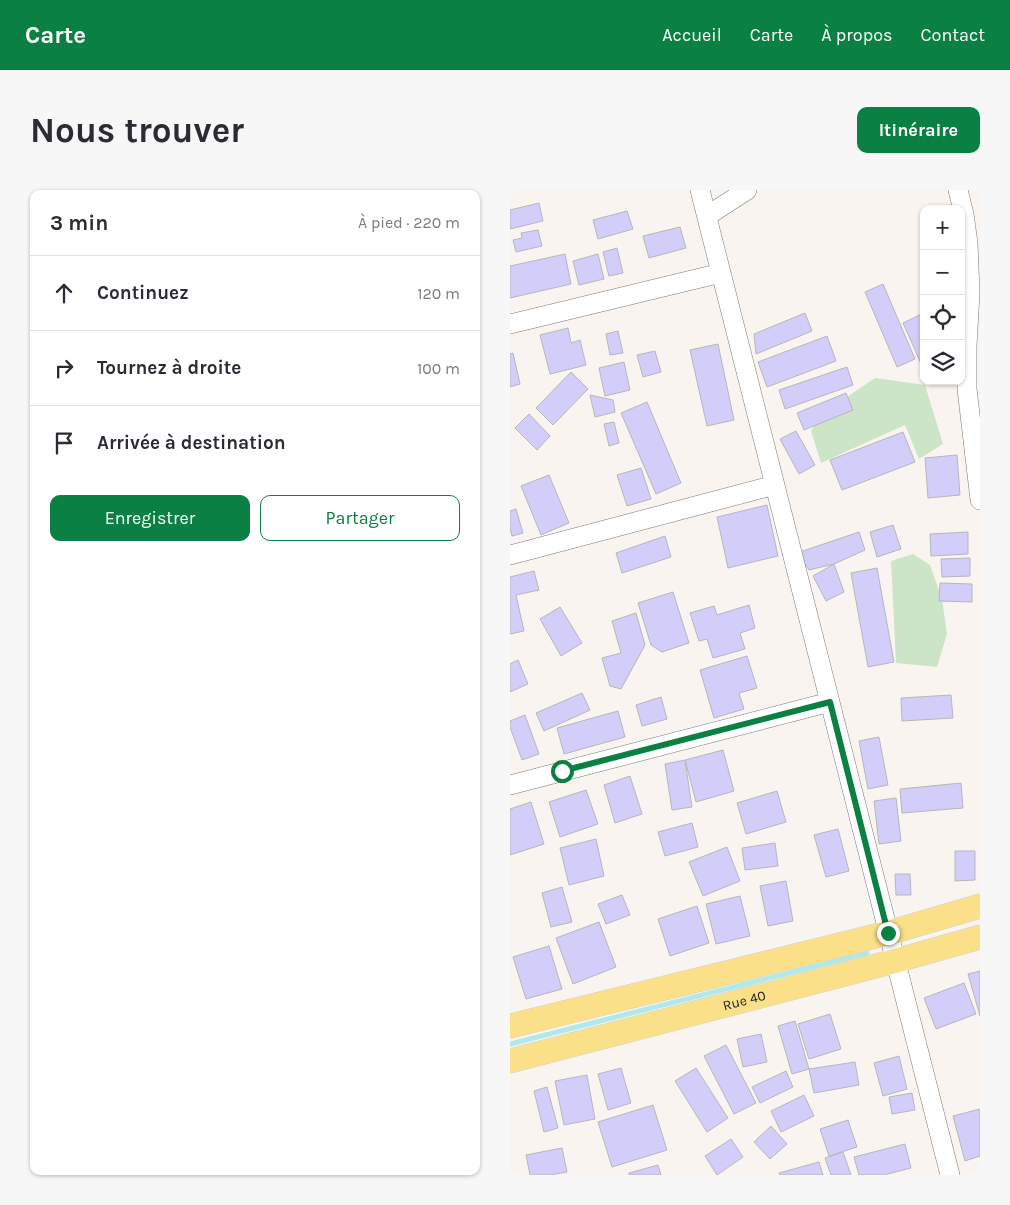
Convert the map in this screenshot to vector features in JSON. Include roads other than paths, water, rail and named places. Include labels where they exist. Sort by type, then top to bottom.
[{"type":"main road","points":[[510,1026],[888,933],[980,906]]},
{"type":"main road","name":"Rue 40","points":[[510,1060],[896,961],[980,937]]},
{"type":"street","points":[[700,190],[950,1175]]},
{"type":"street","points":[[707,216],[747,190]]},
{"type":"street","points":[[958,190],[968,243],[970,293],[967,389],[980,500]]},
{"type":"street","points":[[510,324],[722,274]]},
{"type":"street","points":[[510,555],[775,485]]},
{"type":"street","points":[[510,785],[830,702]]},
{"type":"waterway","points":[[510,1044],[867,953]]}]
